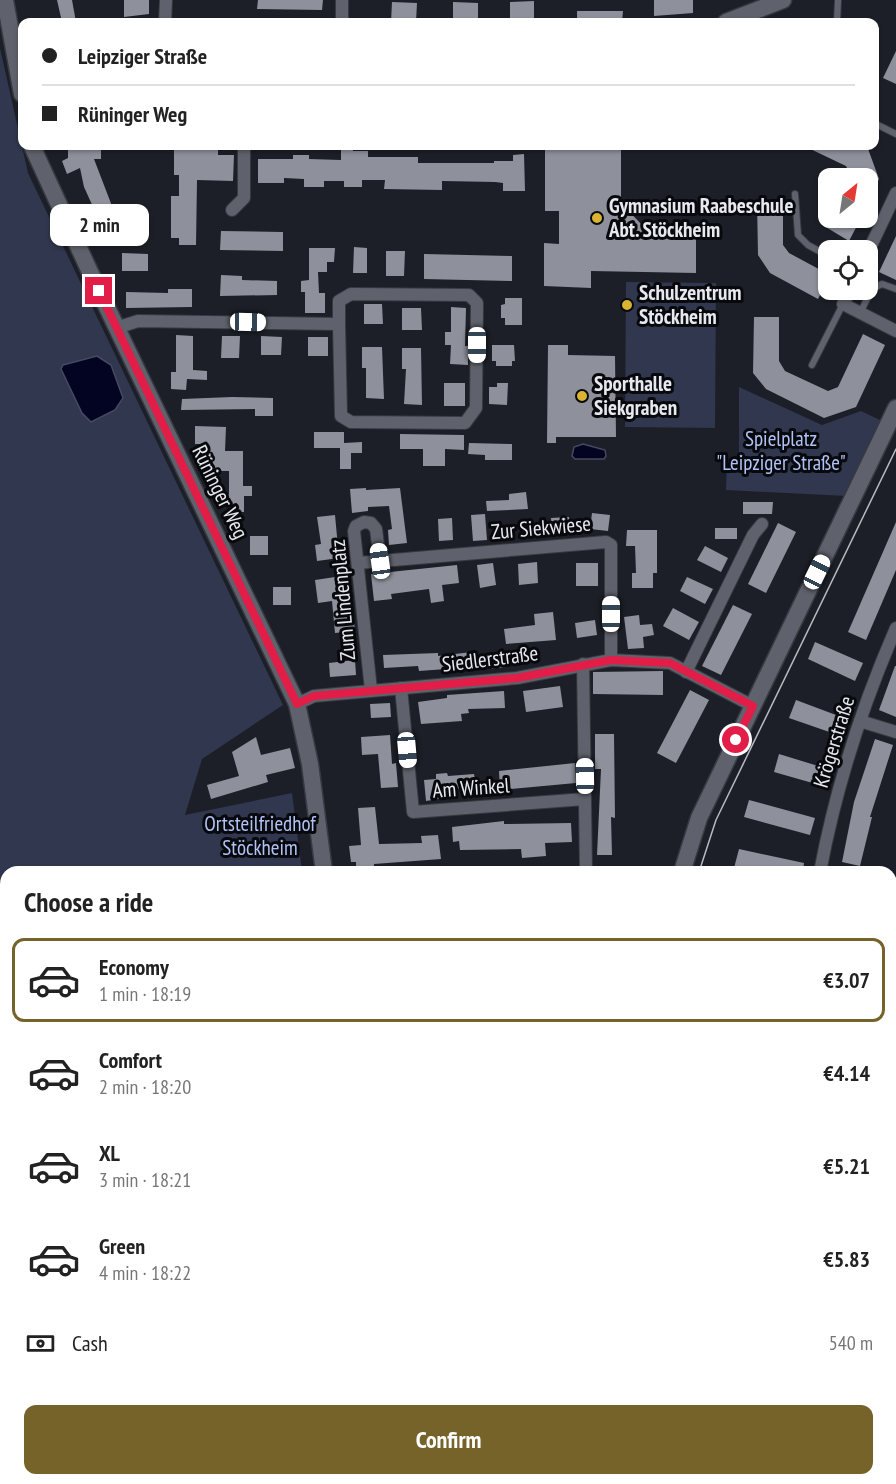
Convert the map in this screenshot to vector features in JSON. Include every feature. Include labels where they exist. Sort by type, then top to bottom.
[{"type":"street","points":[[5,0],[18,66]]},
{"type":"street","points":[[165,18],[166,0]]},
{"type":"street","points":[[342,0],[342,18]]},
{"type":"street","points":[[736,18],[783,0]]},
{"type":"street","name":"Rüninger Weg","points":[[34,150],[116,328],[297,704],[310,764],[323,866]]},
{"type":"street","points":[[232,210],[244,198],[244,150]]},
{"type":"street","points":[[874,240],[896,193]]},
{"type":"street","points":[[351,294],[469,295],[477,303],[476,408],[470,418],[465,423],[351,422],[341,416],[339,324],[339,302],[351,294]]},
{"type":"street","points":[[845,300],[843,304],[896,332]]},
{"type":"street","points":[[116,328],[138,321],[339,324]]},
{"type":"street","points":[[684,866],[696,825],[896,408]]},
{"type":"street","name":"Zum Lindenplatz","points":[[371,690],[354,531],[356,526],[364,522],[371,523],[376,529],[380,561]]},
{"type":"street","points":[[686,672],[753,535],[762,524]]},
{"type":"street","name":"Zur Siekwiese","points":[[358,563],[606,542],[611,545],[611,660]]},
{"type":"street","name":"Krögerstraße","points":[[821,866],[834,808],[860,721],[896,628]]},
{"type":"street","name":"Siedlerstraße","points":[[297,704],[314,696],[517,678],[611,660],[670,663],[753,706]]},
{"type":"street","points":[[583,664],[586,866]]},
{"type":"street","name":"Am Winkel","points":[[401,688],[413,812],[585,799]]},
{"type":"street","points":[[860,721],[896,732]]},
{"type":"lane","points":[[837,18],[838,0]]},
{"type":"lane","points":[[879,126],[896,134]]},
{"type":"lane","points":[[795,194],[798,235],[808,245],[818,250]]},
{"type":"lane","points":[[860,313],[872,289],[882,284],[896,289]]},
{"type":"lane","points":[[813,366],[843,304]]},
{"type":"green space","name":"Ortsteilfriedhof Stöckheim","points":[[0,48],[18,128],[18,150],[23,150],[28,173],[283,705],[202,759],[185,815],[292,793],[301,866],[0,866]]},
{"type":"green space","points":[[626,282],[716,283],[715,428],[625,427]]},
{"type":"green space","name":"Spielplatz \"Leipziger Straße\"","points":[[739,387],[822,425],[861,411],[884,422],[847,496],[726,490],[727,461],[739,461]]},
{"type":"shaded area","points":[[97,356],[111,365],[123,398],[115,410],[91,422],[82,413],[61,369],[63,365]]},
{"type":"shaded area","points":[[583,444],[605,450],[606,456],[604,459],[575,459],[572,456],[574,447]]},
{"type":"building","points":[[57,0],[72,0],[75,18],[61,18]]},
{"type":"building","points":[[124,0],[149,0],[149,14],[124,17]]},
{"type":"building","points":[[258,0],[323,0],[322,10],[257,9]]},
{"type":"building","points":[[654,0],[693,0],[693,13],[654,16]]},
{"type":"building","points":[[534,1],[534,18],[510,18],[510,2]]},
{"type":"building","points":[[392,2],[417,3],[416,18],[391,18]]},
{"type":"building","points":[[453,2],[478,3],[478,18],[453,18]]},
{"type":"building","points":[[577,11],[623,11],[622,18],[577,18]]},
{"type":"building","points":[[896,51],[896,84],[883,78]]},
{"type":"building","points":[[68,150],[101,150],[101,159],[94,159],[120,227],[130,227],[130,242],[113,242],[113,214],[99,220],[84,187],[80,168],[67,174],[62,161],[68,158]]},
{"type":"building","points":[[174,150],[218,150],[218,155],[234,155],[233,181],[197,180],[196,245],[179,245],[179,238],[171,238],[171,196],[179,196],[179,175],[174,175]]},
{"type":"building","points":[[341,150],[368,151],[368,157],[418,157],[418,163],[494,163],[494,161],[513,161],[513,155],[524,154],[525,191],[503,191],[503,183],[495,182],[442,181],[442,190],[384,189],[385,180],[362,180],[362,187],[344,187],[344,181],[324,181],[324,187],[304,187],[304,179],[284,178],[284,183],[258,183],[258,159],[293,159],[293,155],[309,155],[309,159],[341,160]]},
{"type":"building","name":"Gymnasium Raabeschule Abt. Stöckheim","points":[[545,150],[621,150],[621,203],[642,225],[696,226],[696,273],[591,271],[591,288],[544,286],[544,243],[559,244],[559,211],[545,211]]},
{"type":"building","points":[[812,150],[868,150],[875,168],[847,168]]},
{"type":"building","points":[[757,201],[783,201],[783,245],[789,253],[818,269],[818,299],[770,273],[758,255]]},
{"type":"building","points":[[827,228],[856,228],[847,240]]},
{"type":"building","points":[[221,231],[283,232],[283,251],[220,250]]},
{"type":"building","points":[[896,236],[896,280],[879,272]]},
{"type":"building","points":[[354,247],[367,248],[367,273],[353,273]]},
{"type":"building","points":[[309,248],[335,248],[334,262],[327,262],[327,272],[318,272],[319,293],[325,293],[325,313],[305,313],[305,292],[301,292],[301,281],[309,280]]},
{"type":"building","points":[[386,251],[405,251],[404,276],[386,276]]},
{"type":"building","points":[[122,253],[148,254],[148,271],[122,271]]},
{"type":"building","points":[[424,254],[512,256],[512,281],[424,279]]},
{"type":"building","points":[[221,275],[242,276],[242,280],[277,281],[277,295],[220,296]]},
{"type":"building","points":[[168,289],[192,289],[192,307],[126,308],[126,292],[168,293]]},
{"type":"building","points":[[505,298],[522,298],[522,325],[505,325],[505,318],[501,318],[501,305],[505,304]]},
{"type":"building","points":[[364,304],[382,304],[383,324],[364,324]]},
{"type":"building","points":[[451,307],[466,308],[465,346],[468,346],[468,365],[450,364],[451,345],[445,345],[445,332],[451,332]]},
{"type":"building","points":[[402,308],[421,308],[422,330],[402,330]]},
{"type":"building","points":[[754,317],[779,317],[779,361],[785,371],[828,391],[838,387],[863,334],[885,345],[856,407],[824,418],[766,389],[753,373]]},
{"type":"building","points":[[176,335],[193,336],[193,370],[207,371],[207,380],[187,379],[186,390],[171,389],[171,372],[176,372]]},
{"type":"building","points":[[222,336],[240,336],[239,358],[221,358]]},
{"type":"building","points":[[261,336],[282,337],[281,355],[261,355]]},
{"type":"building","points":[[308,337],[328,337],[328,356],[308,356]]},
{"type":"building","points":[[492,345],[514,345],[515,361],[512,361],[512,366],[496,366],[496,361],[492,361]]},
{"type":"building","name":"Sporthalle Siekgraben","points":[[548,345],[568,345],[568,355],[615,356],[616,437],[556,437],[556,443],[547,443]]},
{"type":"building","points":[[362,347],[382,347],[384,399],[366,398],[366,368],[362,368]]},
{"type":"building","points":[[402,348],[421,348],[422,405],[404,404],[406,369],[402,369]]},
{"type":"building","points":[[444,383],[465,383],[465,406],[444,406]]},
{"type":"building","points":[[497,383],[508,383],[507,405],[489,404],[489,387],[497,387]]},
{"type":"building","points":[[273,398],[273,416],[255,416],[255,409],[181,410],[182,399]]},
{"type":"building","points":[[195,426],[226,427],[225,451],[243,451],[243,486],[252,486],[252,496],[244,496],[244,512],[229,512],[229,504],[225,504],[225,494],[229,494],[229,471],[208,471],[208,444],[195,444]]},
{"type":"building","points":[[314,432],[344,432],[344,443],[362,442],[362,453],[351,453],[351,469],[340,469],[340,448],[314,448]]},
{"type":"building","points":[[400,434],[464,435],[464,450],[445,449],[445,466],[423,466],[423,449],[400,449]]},
{"type":"building","points":[[469,443],[512,444],[512,460],[485,460],[485,455],[468,454]]},
{"type":"building","points":[[366,488],[366,490],[400,488],[407,543],[389,545],[388,530],[392,529],[389,506],[368,507],[368,511],[352,513],[350,489]]},
{"type":"building","points":[[526,492],[528,509],[487,511],[486,501],[509,500],[509,494]]},
{"type":"building","points":[[743,502],[773,502],[772,514],[743,514]]},
{"type":"building","points":[[592,513],[610,515],[608,531],[590,529]]},
{"type":"building","points":[[485,514],[487,540],[473,541],[471,515]]},
{"type":"building","points":[[335,515],[339,558],[317,561],[315,545],[321,544],[317,517]]},
{"type":"building","points":[[569,517],[570,531],[552,533],[551,518]]},
{"type":"building","points":[[452,518],[453,540],[439,541],[438,519]]},
{"type":"building","points":[[896,522],[896,570],[866,640],[848,632]]},
{"type":"building","points":[[778,523],[796,532],[766,593],[748,584]]},
{"type":"building","points":[[715,528],[737,528],[737,539],[715,539]]},
{"type":"building","points":[[627,530],[657,530],[657,573],[653,573],[653,588],[632,588],[632,573],[636,573],[635,546],[626,546]]},
{"type":"building","points":[[250,536],[268,536],[268,555],[250,555]]},
{"type":"building","points":[[705,546],[728,558],[721,572],[697,560]]},
{"type":"building","points":[[537,562],[538,583],[519,585],[518,564]]},
{"type":"building","points":[[493,563],[496,585],[480,588],[477,565]]},
{"type":"building","points":[[576,563],[598,563],[598,586],[576,586]]},
{"type":"building","points":[[457,565],[459,583],[442,585],[444,601],[431,603],[429,589],[391,594],[392,599],[374,601],[371,574]]},
{"type":"building","points":[[342,576],[347,614],[353,613],[355,631],[335,633],[332,601],[318,603],[315,580]]},
{"type":"building","points":[[687,577],[713,589],[705,604],[680,591]]},
{"type":"building","points":[[273,587],[291,587],[291,605],[273,605]]},
{"type":"building","points":[[733,605],[752,614],[721,675],[702,666]]},
{"type":"building","points":[[673,608],[699,622],[689,640],[663,626]]},
{"type":"building","points":[[553,612],[556,640],[506,644],[504,629],[535,625],[534,614]]},
{"type":"building","points":[[639,615],[640,625],[652,624],[654,635],[643,637],[644,648],[628,649],[624,617]]},
{"type":"building","points":[[595,620],[597,635],[577,638],[575,623]]},
{"type":"building","points":[[815,642],[863,663],[855,681],[808,659]]},
{"type":"building","points":[[472,652],[473,657],[504,653],[506,667],[487,669],[487,666],[419,671],[418,666],[384,668],[383,655],[438,653],[438,656]]},
{"type":"building","points":[[355,660],[356,675],[330,677],[329,663]]},
{"type":"building","points":[[896,666],[896,717],[879,710]]},
{"type":"building","points":[[663,671],[663,695],[593,694],[593,672]]},
{"type":"building","points":[[560,686],[563,707],[526,712],[523,691]]},
{"type":"building","points":[[690,690],[709,700],[676,763],[657,753]]},
{"type":"building","points":[[504,691],[505,708],[468,709],[469,713],[461,714],[462,721],[421,724],[418,702],[447,698],[447,695]]},
{"type":"building","points":[[796,700],[844,718],[838,735],[789,718]]},
{"type":"building","points":[[390,703],[391,717],[371,718],[370,704]]},
{"type":"building","points":[[595,734],[614,734],[615,818],[611,817],[612,855],[597,855],[601,769],[595,769]]},
{"type":"building","points":[[390,735],[392,764],[396,763],[398,787],[381,788],[378,754],[362,755],[361,737]]},
{"type":"building","points":[[256,737],[261,755],[290,748],[295,768],[266,775],[268,782],[211,799],[207,785],[239,776],[232,752]]},
{"type":"building","points":[[875,739],[893,745],[870,817],[872,817],[860,866],[842,862],[854,802]]},
{"type":"building","points":[[779,754],[828,769],[823,786],[774,772]]},
{"type":"building","points":[[575,763],[576,783],[500,790],[499,771]]},
{"type":"building","points":[[447,773],[448,776],[474,774],[475,780],[480,780],[481,794],[468,794],[467,788],[449,789],[450,797],[426,801],[424,780],[436,779],[436,774]]},
{"type":"building","points":[[749,800],[815,818],[810,835],[744,817]]},
{"type":"building","points":[[375,807],[379,844],[422,843],[421,836],[438,835],[441,859],[356,866],[356,862],[351,862],[349,846],[361,845],[358,808]]},
{"type":"building","points":[[504,821],[504,824],[571,823],[572,842],[545,843],[546,856],[522,858],[521,849],[460,850],[459,841],[453,842],[452,827]]},
{"type":"building","points":[[739,849],[804,863],[804,866],[735,866]]},
{"type":"tram line","points":[[701,866],[716,820],[896,449]]},
{"type":"place","name":"Gymnasium Raabeschule Abt. Stöckheim","points":[[597,218]]},
{"type":"place","name":"Schulzentrum Stöckheim","points":[[627,305]]},
{"type":"place","name":"Sporthalle Siekgraben","points":[[582,396]]},
{"type":"route","points":[[99,291],[297,704],[305,698],[314,696],[517,678],[597,661],[670,663],[753,706],[736,740]]}]
